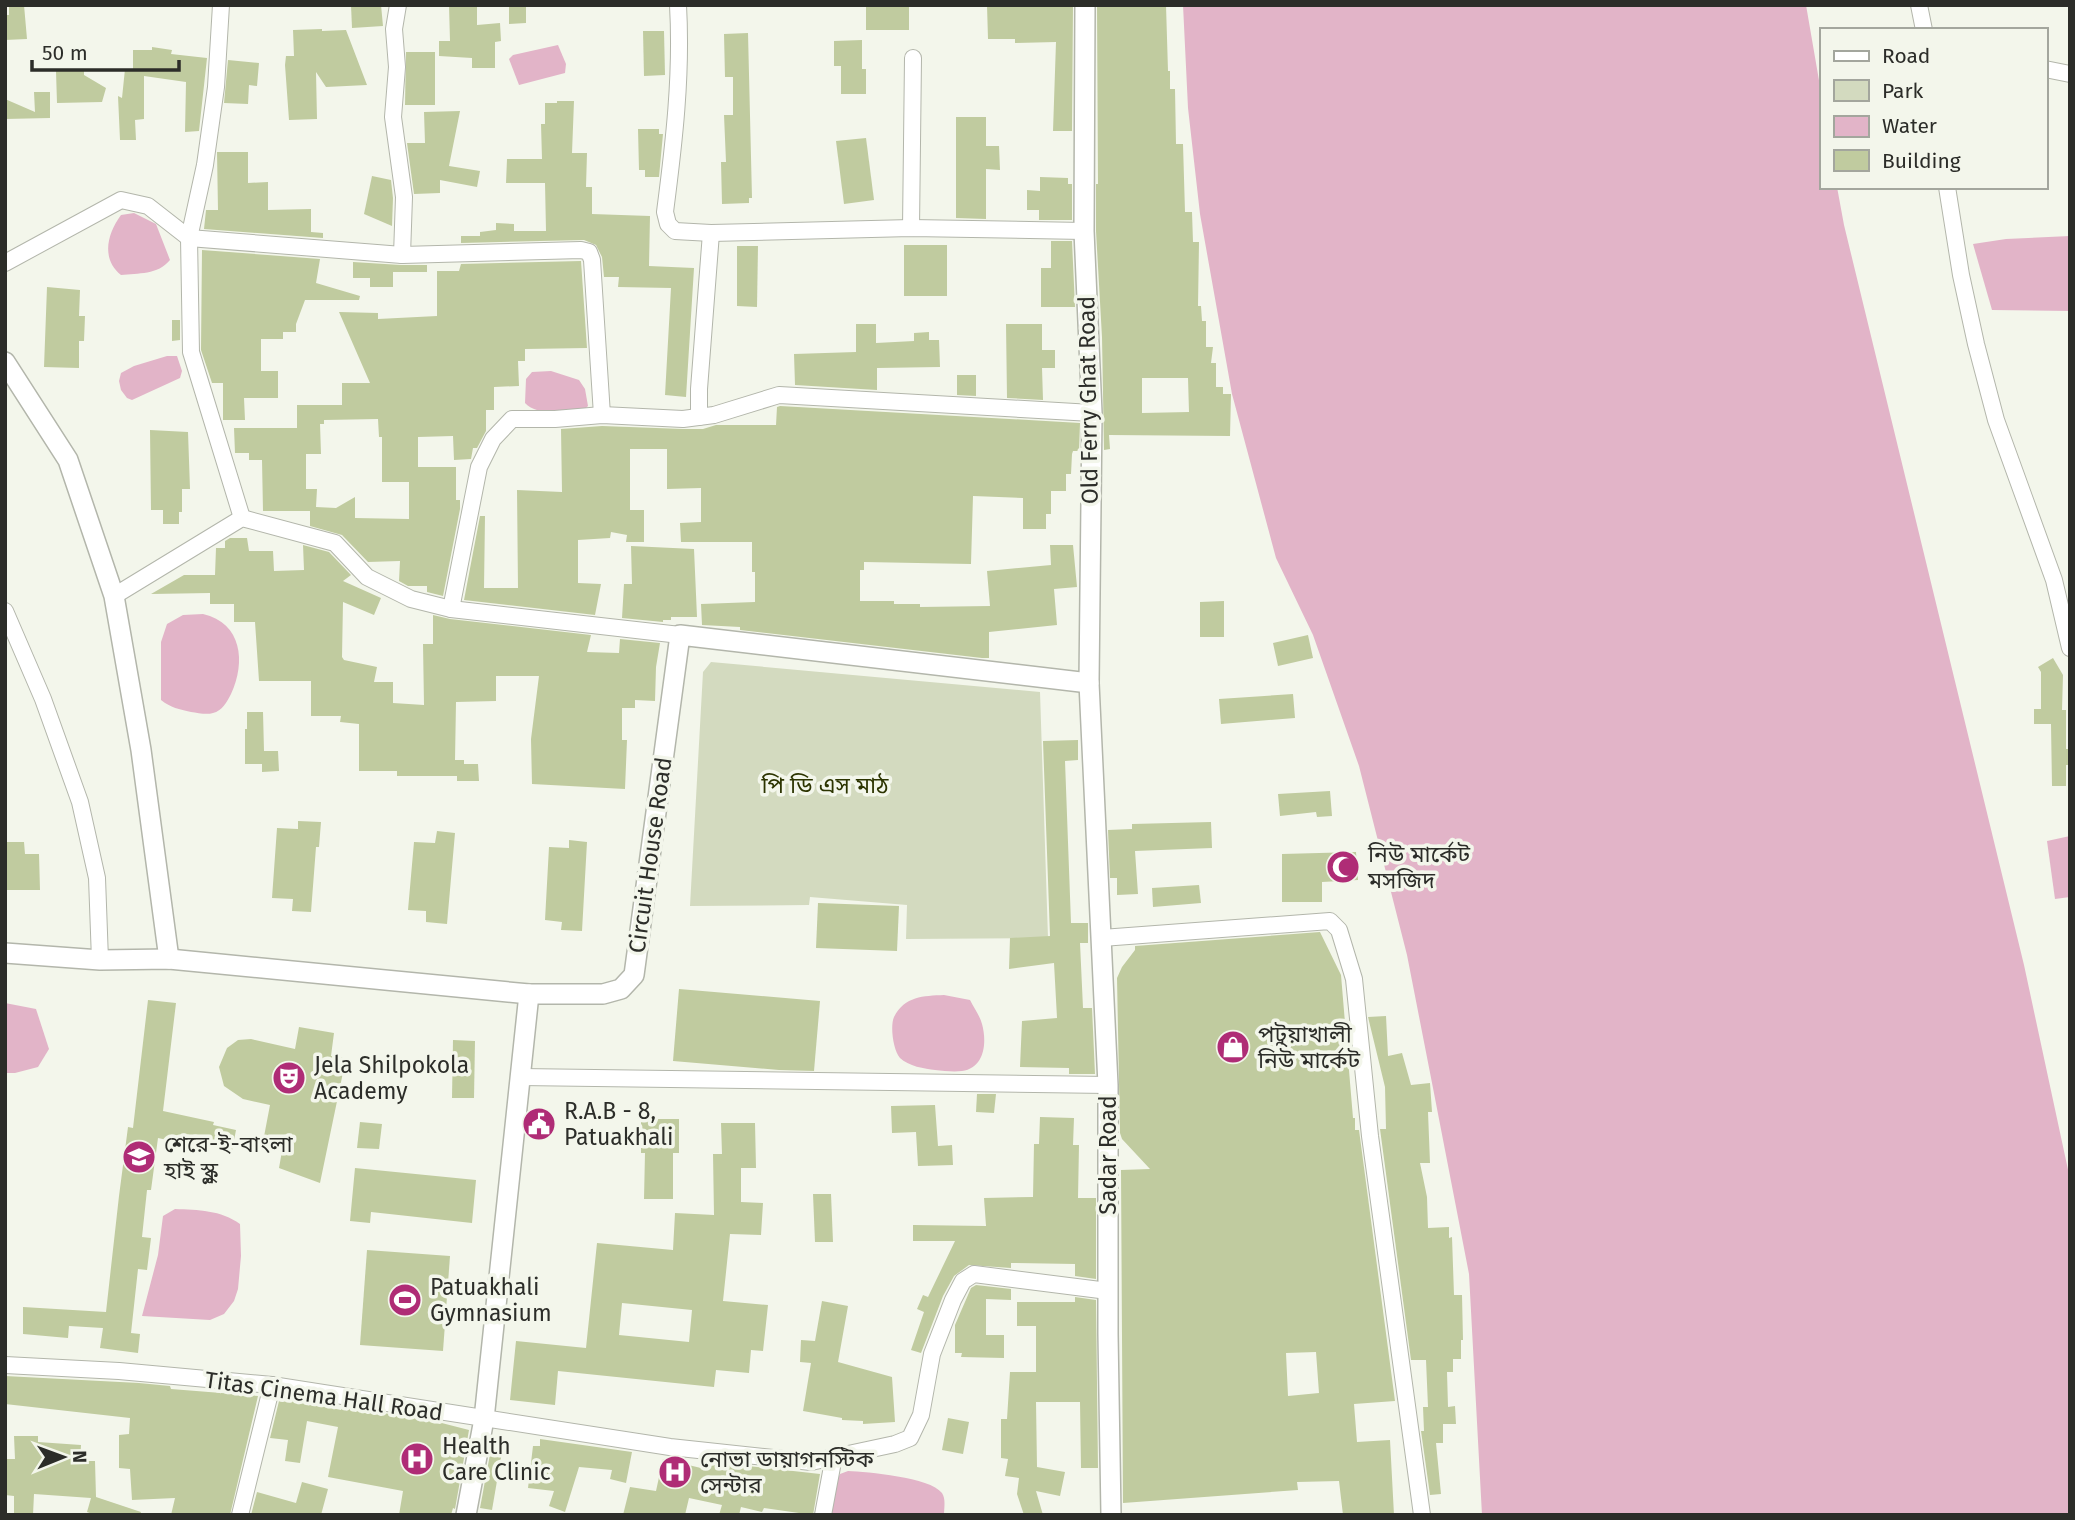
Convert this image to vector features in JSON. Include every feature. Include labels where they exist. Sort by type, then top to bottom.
[{"type":"street","points":[[221,5],[216,87],[205,165],[189,238],[191,352],[242,518]]},
{"type":"street","points":[[398,5],[394,29],[397,67],[393,117],[404,197],[402,255]]},
{"type":"street","points":[[678,5],[676,128],[666,212],[668,224],[675,231],[711,233],[911,228],[1084,231]]},
{"type":"street","name":"Old Ferry Ghat Road","points":[[1085,5],[1084,231],[1092,413],[1088,683],[1093,795]]},
{"type":"street","points":[[1919,5],[1924,28]]},
{"type":"street","points":[[911,228],[913,58]]},
{"type":"street","points":[[2047,69],[2070,74]]},
{"type":"street","points":[[1947,189],[1976,344],[1996,420],[2054,580],[2070,648]]},
{"type":"street","points":[[5,263],[121,200],[148,206],[189,238],[402,255],[581,250],[589,252],[592,260],[602,415]]},
{"type":"street","points":[[699,417],[711,233]]},
{"type":"street","points":[[5,362],[68,460],[114,596],[141,750],[169,959]]},
{"type":"street","points":[[451,609],[479,467],[493,439],[512,419],[602,415],[683,419],[714,415],[779,395],[1092,413]]},
{"type":"street","points":[[114,596],[242,518],[335,543],[367,577],[411,599],[451,609],[1088,683]]},
{"type":"street","points":[[5,611],[43,699],[80,802],[97,878],[100,960]]},
{"type":"street","name":"Circuit House Road","points":[[5,953],[100,960],[169,959],[529,994],[603,994],[621,989],[634,975],[680,635]]},
{"type":"street","name":"Sadar Road","points":[[1093,795],[1108,1085],[1111,1515]]},
{"type":"street","points":[[1102,938],[1330,921],[1339,930],[1354,979],[1370,1136],[1422,1515]]},
{"type":"street","points":[[466,1515],[484,1419],[529,994]]},
{"type":"street","points":[[520,1077],[1108,1085]]},
{"type":"street","name":"Titas Cinema Hall Road","points":[[5,1365],[119,1371],[272,1385],[683,1449],[811,1462],[895,1444],[910,1438],[920,1415],[932,1354],[953,1300],[963,1281],[974,1274],[1108,1291]]},
{"type":"street","points":[[240,1515],[272,1385]]},
{"type":"street","points":[[823,1515],[834,1456]]},
{"type":"green space","name":"পি ডি এস মাঠ","points":[[711,662],[1040,692],[1048,938],[906,939],[907,905],[810,897],[809,905],[690,906],[703,672]]},
{"type":"water","points":[[1183,5],[1806,5],[1820,86],[1820,189],[1837,189],[2024,965],[2070,1179],[2070,1515],[1482,1515],[1469,1274],[1407,955],[1359,766],[1313,635],[1276,558],[1232,394],[1200,214],[1188,108]]},
{"type":"water","points":[[558,45],[566,64],[565,73],[519,85],[509,59],[513,55]]},
{"type":"water","points":[[134,213],[156,224],[170,260],[154,271],[121,275],[111,262],[108,246],[112,230],[121,215]]},
{"type":"water","points":[[2070,236],[2070,311],[1992,310],[1973,244],[2006,239]]},
{"type":"water","points":[[167,356],[177,356],[182,371],[180,378],[132,400],[127,398],[121,390],[121,373]]},
{"type":"water","points":[[551,371],[579,380],[585,389],[588,406],[584,410],[545,412],[525,403],[526,379],[532,372]]},
{"type":"water","points":[[203,614],[226,626],[233,635],[239,657],[236,682],[229,697],[224,706],[208,714],[179,709],[161,700],[161,642],[167,624],[183,615]]},
{"type":"water","points":[[2070,836],[2070,897],[2055,899],[2047,841]]},
{"type":"water","points":[[944,995],[970,1000],[981,1021],[984,1046],[980,1060],[970,1069],[949,1071],[917,1067],[903,1061],[896,1049],[892,1026],[898,1010],[915,998]]},
{"type":"water","points":[[5,1003],[36,1009],[49,1049],[38,1067],[5,1073]]},
{"type":"water","points":[[175,1209],[217,1213],[240,1224],[238,1289],[234,1301],[224,1314],[210,1320],[142,1316],[158,1255],[163,1216]]},
{"type":"water","points":[[848,1471],[898,1476],[925,1483],[942,1493],[944,1515],[830,1515],[834,1486],[840,1474]]},
{"type":"building","points":[[9,5],[24,5],[27,39],[5,40],[5,15],[9,15]]},
{"type":"building","points":[[351,5],[381,5],[383,26],[352,28]]},
{"type":"building","points":[[449,5],[477,5],[477,25],[500,23],[501,41],[495,42],[495,68],[472,68],[472,58],[439,56],[439,41],[450,41]]},
{"type":"building","points":[[509,5],[526,5],[526,23],[509,24]]},
{"type":"building","points":[[866,5],[909,5],[909,30],[866,30]]},
{"type":"building","points":[[987,5],[1073,5],[1072,131],[1053,131],[1056,42],[1015,43],[1015,39],[988,39]]},
{"type":"building","points":[[1097,5],[1166,5],[1168,71],[1170,89],[1175,89],[1176,144],[1183,144],[1185,212],[1192,212],[1193,242],[1199,242],[1198,306],[1201,306],[1202,321],[1206,321],[1206,347],[1213,347],[1211,363],[1216,363],[1216,387],[1223,387],[1223,394],[1231,394],[1230,436],[1109,435],[1110,449],[1104,450],[1102,337],[1096,231]],"holes":[[[1142,378],[1188,378],[1189,412],[1142,413]]]},
{"type":"building","points":[[293,30],[346,30],[367,85],[326,87],[316,72],[317,119],[289,120],[285,65],[286,56],[294,56]]},
{"type":"building","points":[[643,31],[664,31],[665,75],[644,76]]},
{"type":"building","points":[[748,33],[752,198],[749,198],[749,203],[722,204],[721,162],[726,162],[724,115],[733,115],[733,77],[725,77],[724,34]]},
{"type":"building","points":[[862,40],[862,69],[866,69],[866,94],[841,94],[841,66],[834,66],[834,41]]},
{"type":"building","points":[[152,47],[172,50],[171,54],[207,58],[199,131],[185,132],[186,82],[144,76],[144,119],[135,120],[136,140],[120,140],[118,96],[122,98],[125,69],[133,70],[133,50],[152,50]]},
{"type":"building","points":[[406,52],[435,52],[435,105],[405,105]]},
{"type":"building","points":[[228,60],[259,63],[257,86],[249,85],[248,104],[224,103]]},
{"type":"building","points":[[56,71],[84,71],[84,75],[106,88],[102,102],[57,103]]},
{"type":"building","points":[[34,92],[50,92],[50,118],[5,119],[5,99],[35,112]]},
{"type":"building","points":[[574,101],[572,153],[587,153],[586,187],[592,187],[592,214],[650,216],[649,266],[694,268],[686,397],[665,395],[671,288],[618,287],[619,277],[604,277],[602,257],[596,245],[584,240],[461,243],[461,236],[480,236],[480,232],[496,230],[496,223],[514,224],[514,231],[546,231],[545,183],[506,183],[507,159],[542,159],[541,124],[545,124],[545,103]]},
{"type":"building","points":[[460,111],[449,166],[480,171],[477,187],[440,180],[440,193],[414,194],[407,143],[425,143],[424,112]]},
{"type":"building","points":[[956,117],[986,117],[986,146],[999,146],[1000,170],[986,169],[986,219],[956,218]]},
{"type":"building","points":[[638,129],[659,129],[659,134],[663,134],[659,177],[645,177],[645,170],[639,170]]},
{"type":"building","points":[[866,138],[874,200],[844,204],[836,141]]},
{"type":"building","points":[[217,152],[248,152],[248,183],[268,182],[268,210],[311,209],[311,232],[323,233],[323,238],[204,229],[206,210],[218,210]]},
{"type":"building","points":[[372,176],[391,180],[392,226],[364,214]]},
{"type":"building","points":[[1040,177],[1068,178],[1068,184],[1072,184],[1072,220],[1039,220],[1039,210],[1027,210],[1027,190],[1040,191]]},
{"type":"building","points":[[1051,241],[1072,241],[1075,307],[1041,307],[1041,268],[1051,268]]},
{"type":"building","points":[[904,245],[947,245],[947,296],[904,296]]},
{"type":"building","points":[[737,246],[758,246],[757,307],[737,306]]},
{"type":"building","points":[[202,250],[320,259],[316,283],[360,296],[359,300],[305,300],[296,324],[296,332],[283,332],[283,339],[261,339],[261,371],[278,371],[278,398],[244,398],[245,420],[223,420],[223,383],[212,383],[201,350]]},
{"type":"building","points":[[581,261],[587,348],[525,349],[525,361],[518,361],[519,386],[494,387],[494,410],[486,410],[486,431],[477,448],[473,448],[471,459],[454,460],[453,436],[418,437],[418,467],[456,467],[456,500],[460,500],[460,509],[443,596],[427,592],[427,586],[408,586],[399,581],[400,561],[368,562],[342,535],[310,526],[310,511],[263,511],[262,460],[249,460],[249,453],[235,453],[234,428],[297,428],[297,405],[342,405],[342,383],[370,383],[339,312],[378,313],[378,319],[437,316],[437,271],[459,271],[461,264]],"holes":[[[378,419],[379,437],[382,437],[382,482],[409,482],[409,519],[355,518],[355,497],[336,508],[316,507],[317,489],[306,489],[306,454],[321,454],[320,424],[324,424],[324,420]]]},
{"type":"building","points":[[353,262],[427,265],[427,272],[393,272],[393,287],[370,287],[370,278],[353,278]]},
{"type":"building","points":[[47,287],[80,290],[79,316],[85,316],[84,341],[79,341],[79,368],[44,367]]},
{"type":"building","points":[[172,320],[180,320],[180,340],[172,341]]},
{"type":"building","points":[[856,324],[876,324],[876,343],[914,341],[914,333],[929,332],[929,340],[939,340],[940,367],[877,368],[877,390],[795,385],[794,354],[856,352]]},
{"type":"building","points":[[1006,324],[1042,324],[1042,350],[1055,350],[1055,368],[1042,368],[1043,400],[1007,398]]},
{"type":"building","points":[[957,375],[976,375],[976,396],[957,395]]},
{"type":"building","points":[[777,407],[1080,423],[1079,451],[1073,451],[1072,454],[1071,474],[1066,474],[1066,491],[1051,491],[1051,514],[1046,514],[1046,529],[1023,529],[1023,498],[973,496],[971,564],[864,562],[864,570],[860,570],[860,601],[894,601],[894,604],[920,604],[920,607],[990,606],[987,571],[1051,565],[1050,545],[1073,545],[1077,587],[1054,589],[1057,625],[989,632],[989,658],[982,658],[740,630],[740,627],[702,625],[701,604],[755,602],[752,542],[681,542],[680,523],[701,522],[701,488],[667,489],[667,449],[630,449],[630,510],[644,510],[644,542],[626,542],[627,535],[611,532],[610,538],[578,540],[578,583],[601,584],[595,615],[464,600],[480,516],[485,516],[484,588],[518,588],[517,490],[562,492],[561,429],[602,426],[703,429],[716,425],[776,425]]},
{"type":"building","points":[[150,430],[188,432],[190,489],[182,489],[179,524],[163,524],[163,510],[151,510]]},
{"type":"building","points":[[230,538],[247,538],[249,551],[273,551],[274,571],[304,570],[303,545],[329,552],[351,575],[343,581],[381,598],[374,615],[343,602],[342,657],[344,660],[377,667],[374,682],[393,682],[393,703],[424,705],[423,644],[433,644],[433,615],[591,635],[587,652],[619,653],[620,639],[660,643],[655,701],[635,700],[635,708],[622,708],[622,740],[627,740],[625,789],[532,784],[531,739],[539,676],[496,676],[496,701],[456,702],[455,760],[464,760],[464,764],[478,764],[479,781],[457,781],[457,776],[397,776],[397,771],[359,771],[359,724],[340,722],[341,716],[311,716],[311,681],[259,681],[255,622],[234,622],[234,604],[210,604],[210,593],[151,594],[184,575],[215,575],[216,548],[225,548],[225,541]]},
{"type":"building","points":[[631,546],[694,549],[697,617],[671,617],[671,620],[663,622],[622,618],[624,584],[632,584]]},
{"type":"building","points":[[1224,601],[1224,637],[1200,637],[1200,602]]},
{"type":"building","points":[[1308,635],[1313,658],[1278,666],[1273,643]]},
{"type":"building","points":[[2053,658],[2063,675],[2062,710],[2066,710],[2066,749],[2069,749],[2066,786],[2052,786],[2051,724],[2034,724],[2034,709],[2041,709],[2041,672],[2038,667]]},
{"type":"building","points":[[1293,694],[1295,718],[1221,724],[1219,699]]},
{"type":"building","points":[[247,712],[263,712],[264,751],[278,751],[279,771],[262,772],[262,764],[245,764]]},
{"type":"building","points":[[1078,740],[1078,760],[1065,761],[1071,923],[1088,923],[1088,943],[1080,943],[1083,1008],[1092,1008],[1095,1074],[1069,1074],[1069,1068],[1020,1067],[1022,1021],[1057,1018],[1054,963],[1009,969],[1010,938],[1050,936],[1043,741]]},
{"type":"building","points":[[1330,791],[1332,816],[1317,817],[1316,812],[1280,816],[1278,794]]},
{"type":"building","points":[[298,821],[321,822],[319,847],[316,847],[311,912],[292,911],[293,899],[272,898],[277,828],[298,829]]},
{"type":"building","points":[[1211,822],[1212,848],[1135,851],[1138,894],[1117,895],[1117,878],[1110,878],[1108,830],[1132,829],[1132,824]]},
{"type":"building","points":[[437,831],[455,833],[447,924],[426,922],[426,911],[408,910],[414,842],[435,843]]},
{"type":"building","points":[[569,840],[587,842],[582,931],[561,930],[562,922],[545,920],[549,847],[569,848]]},
{"type":"building","points":[[5,842],[24,842],[25,854],[39,854],[40,890],[5,890]]},
{"type":"building","points":[[1356,852],[1358,880],[1322,882],[1322,902],[1282,902],[1282,854]]},
{"type":"building","points":[[1199,885],[1201,903],[1153,907],[1152,888]]},
{"type":"building","points":[[818,903],[899,906],[897,951],[816,948]]},
{"type":"building","points":[[1320,932],[1341,975],[1353,1118],[1355,1130],[1359,1130],[1395,1401],[1354,1404],[1357,1442],[1390,1440],[1394,1515],[1343,1515],[1339,1481],[1297,1482],[1298,1490],[1123,1503],[1121,1170],[1150,1169],[1122,1139],[1120,1133],[1117,978],[1135,946]],"holes":[[[1316,1352],[1319,1393],[1288,1396],[1286,1353]]]},
{"type":"building","points":[[679,989],[820,1001],[814,1071],[673,1061]]},
{"type":"building","points":[[148,1000],[176,1003],[163,1111],[214,1122],[213,1125],[236,1130],[232,1151],[209,1146],[208,1149],[158,1138],[151,1190],[147,1190],[142,1237],[151,1238],[147,1270],[138,1269],[131,1333],[140,1334],[138,1353],[100,1348],[103,1328],[69,1326],[68,1338],[23,1334],[23,1307],[106,1312],[128,1127],[133,1128]]},
{"type":"building","points":[[1386,1016],[1388,1056],[1402,1053],[1411,1085],[1430,1083],[1430,1163],[1420,1163],[1427,1197],[1428,1228],[1449,1227],[1449,1238],[1452,1237],[1454,1295],[1462,1295],[1461,1359],[1453,1359],[1453,1372],[1447,1372],[1448,1407],[1455,1406],[1456,1424],[1443,1424],[1443,1443],[1436,1443],[1441,1494],[1430,1495],[1421,1431],[1424,1431],[1423,1407],[1428,1407],[1426,1360],[1411,1360],[1380,1129],[1386,1129],[1385,1087],[1368,1017]]},
{"type":"building","points":[[299,1027],[334,1033],[331,1056],[346,1058],[320,1183],[279,1168],[282,1151],[262,1147],[270,1105],[243,1099],[224,1086],[219,1067],[227,1048],[238,1040],[251,1039],[295,1049]]},
{"type":"building","points":[[453,1040],[475,1041],[474,1098],[452,1098]]},
{"type":"building","points":[[977,1094],[996,1094],[994,1113],[976,1112]]},
{"type":"building","points":[[935,1105],[938,1146],[952,1145],[953,1165],[918,1166],[916,1132],[892,1133],[891,1106]]},
{"type":"building","points":[[1040,1117],[1074,1118],[1073,1145],[1079,1145],[1078,1198],[1096,1198],[1096,1279],[1075,1276],[1075,1264],[1011,1263],[1011,1268],[969,1265],[954,1276],[943,1296],[921,1353],[911,1350],[924,1312],[917,1309],[923,1295],[928,1297],[955,1241],[913,1241],[913,1225],[986,1226],[984,1198],[1033,1197],[1034,1144],[1039,1144]]},
{"type":"building","points":[[641,1119],[679,1119],[679,1153],[673,1153],[673,1199],[644,1199],[645,1153],[641,1153]]},
{"type":"building","points":[[360,1122],[382,1124],[379,1149],[357,1148]]},
{"type":"building","points":[[721,1123],[755,1123],[756,1168],[741,1168],[741,1202],[763,1203],[761,1235],[730,1234],[723,1301],[768,1305],[763,1351],[751,1350],[749,1373],[716,1370],[714,1387],[558,1371],[555,1405],[510,1400],[516,1341],[586,1348],[597,1243],[673,1250],[675,1213],[714,1215],[713,1154],[722,1154]],"holes":[[[622,1303],[692,1310],[689,1342],[619,1335]]]},
{"type":"building","points":[[355,1168],[476,1180],[472,1223],[371,1212],[370,1223],[350,1221]]},
{"type":"building","points":[[813,1194],[831,1194],[833,1242],[815,1242]]},
{"type":"building","name":"Patuakhali Gymnasium","points":[[367,1250],[450,1256],[443,1351],[360,1345]]},
{"type":"building","points":[[976,1285],[1011,1289],[1011,1300],[986,1299],[986,1335],[1004,1335],[1004,1358],[961,1357],[962,1353],[955,1353],[955,1325],[971,1288]]},
{"type":"building","points":[[1075,1297],[1096,1300],[1098,1468],[1081,1468],[1080,1402],[1036,1402],[1037,1467],[1065,1472],[1060,1496],[1036,1491],[1043,1515],[1024,1515],[1017,1494],[1019,1478],[1005,1476],[1008,1459],[1001,1458],[1001,1419],[1007,1419],[1010,1372],[1036,1372],[1036,1326],[1017,1326],[1017,1302],[1075,1302]]},
{"type":"building","points":[[822,1301],[848,1306],[838,1362],[892,1377],[895,1422],[863,1424],[863,1421],[842,1420],[803,1411],[811,1363],[800,1362],[801,1340],[815,1341]]},
{"type":"building","points":[[5,1376],[139,1383],[170,1386],[171,1389],[258,1396],[230,1515],[171,1515],[175,1498],[132,1500],[130,1469],[119,1468],[119,1435],[129,1434],[130,1418],[5,1404]]},
{"type":"building","points":[[284,1398],[341,1410],[342,1407],[430,1420],[469,1430],[455,1509],[453,1508],[451,1515],[399,1515],[403,1491],[328,1477],[338,1427],[307,1421],[300,1463],[285,1461],[288,1440],[270,1438],[279,1401],[283,1402]]},
{"type":"building","points":[[948,1418],[969,1422],[963,1454],[942,1450]]},
{"type":"building","points":[[14,1436],[38,1436],[38,1442],[81,1445],[80,1461],[95,1461],[96,1497],[141,1512],[140,1515],[95,1515],[87,1512],[91,1498],[34,1494],[33,1515],[14,1515],[14,1496],[5,1495],[5,1459],[15,1459]]},
{"type":"building","points":[[493,1438],[504,1440],[492,1510],[480,1508]]},
{"type":"building","points":[[540,1439],[632,1452],[626,1483],[610,1479],[612,1470],[579,1467],[565,1512],[549,1506],[554,1491],[528,1488],[533,1446],[540,1446]]},
{"type":"building","points":[[663,1459],[701,1468],[702,1461],[820,1474],[813,1515],[764,1508],[762,1512],[741,1507],[739,1515],[719,1515],[722,1505],[689,1498],[685,1515],[623,1515],[630,1487],[656,1491]]},
{"type":"building","points":[[302,1482],[328,1489],[321,1515],[251,1515],[257,1492],[296,1503]]},
{"type":"place","name":"নিউ মার্কেট মসজিদ","points":[[1343,867]]},
{"type":"place","name":"পটুয়াখালী নিউ মার্কেট","points":[[1233,1047]]},
{"type":"place","name":"Jela Shilpokola Academy","points":[[289,1078]]},
{"type":"place","name":"R.A.B - 8, Patuakhali","points":[[539,1124]]},
{"type":"place","name":"শেরে-ই-বাংলা হাই স্কুল","points":[[139,1157]]},
{"type":"place","name":"Patuakhali Gymnasium","points":[[405,1300]]},
{"type":"place","name":"Health Care Clinic","points":[[417,1459]]},
{"type":"place","name":"নোভা ডায়াগনস্টিক সেন্টার","points":[[675,1472]]}]
